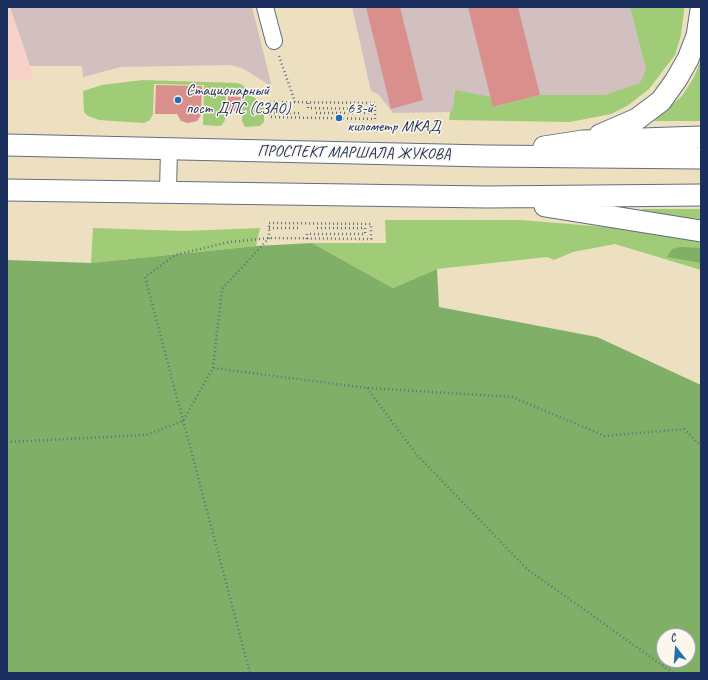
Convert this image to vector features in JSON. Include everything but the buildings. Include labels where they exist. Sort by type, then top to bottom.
[{"type":"main road","points":[[583,141],[610,132],[637,119],[661,100],[676,80],[688,59],[696,36],[701,10]]},
{"type":"main road","points":[[486,156],[583,141],[701,137]]},
{"type":"main road","name":"ПРОСПЕКТ МАРШАЛА ЖУКОВА","points":[[7,145],[486,156],[701,158]]},
{"type":"main road","points":[[7,190],[487,197],[701,195]]},
{"type":"main road","points":[[487,197],[701,231]]},
{"type":"lane","points":[[265,7],[274,40]]},
{"type":"lane","points":[[168,192],[170,149]]},
{"type":"path","points":[[274,40],[295,102]]},
{"type":"path","points":[[270,102],[295,102],[376,103],[375,119],[270,118],[270,102]]},
{"type":"path","points":[[308,103],[308,108],[370,108],[370,113],[316,113]]},
{"type":"path","points":[[270,113],[299,113]]},
{"type":"path","points":[[7,442],[146,435],[183,421],[213,368],[222,288],[269,238],[269,223],[371,224],[370,239],[269,238],[229,242],[175,255],[145,277],[183,421],[250,673]]},
{"type":"path","points":[[269,228],[299,228]]},
{"type":"path","points":[[307,239],[307,234],[365,234],[365,228],[314,228]]},
{"type":"path","points":[[213,368],[367,388],[512,397],[604,436],[684,429],[701,446]]},
{"type":"path","points":[[367,388],[416,454],[527,569],[673,673]]},
{"type":"shaded area","points":[[7,7],[10,7],[34,80],[7,79]]},
{"type":"shaded area","points":[[10,7],[252,7],[272,87],[244,69],[231,65],[121,67],[83,77],[82,66],[30,66]]},
{"type":"shaded area","points":[[352,7],[630,7],[646,71],[641,83],[604,95],[540,95],[493,107],[455,90],[453,108],[450,112],[393,113],[378,94],[371,91]]},
{"type":"green space","points":[[630,7],[684,7],[684,11],[681,35],[675,55],[649,89],[627,106],[611,114],[570,122],[449,120],[450,112],[453,108],[455,90],[491,97],[494,107],[540,95],[604,95],[640,83],[646,70]]},
{"type":"green space","points":[[701,60],[701,121],[654,121],[682,96],[694,77]]},
{"type":"green space","points":[[143,80],[238,83],[244,86],[264,108],[264,122],[260,126],[245,127],[242,121],[243,95],[226,94],[225,120],[222,125],[203,125],[204,85],[154,84],[153,114],[150,120],[144,123],[99,120],[88,116],[84,112],[83,91],[102,85]]},
{"type":"green space","points":[[643,209],[701,209],[701,222],[639,211]]},
{"type":"green space","points":[[385,220],[520,220],[618,228],[701,238],[701,270],[615,244],[573,252],[554,260],[547,257],[437,269],[393,288],[312,243],[386,243]]},
{"type":"green space","points":[[93,228],[184,231],[260,228],[256,246],[91,263]]},
{"type":"green space","points":[[312,243],[393,288],[437,269],[439,307],[597,337],[701,385],[701,673],[7,673],[7,260],[91,263],[256,246]]},
{"type":"green space","points":[[680,247],[701,248],[701,263],[667,257],[672,249]]},
{"type":"place","name":"Стационарный пост ДПС (СЗАО)","points":[[178,100]]},
{"type":"place","name":"63-й километр МКАД","points":[[339,118]]}]
